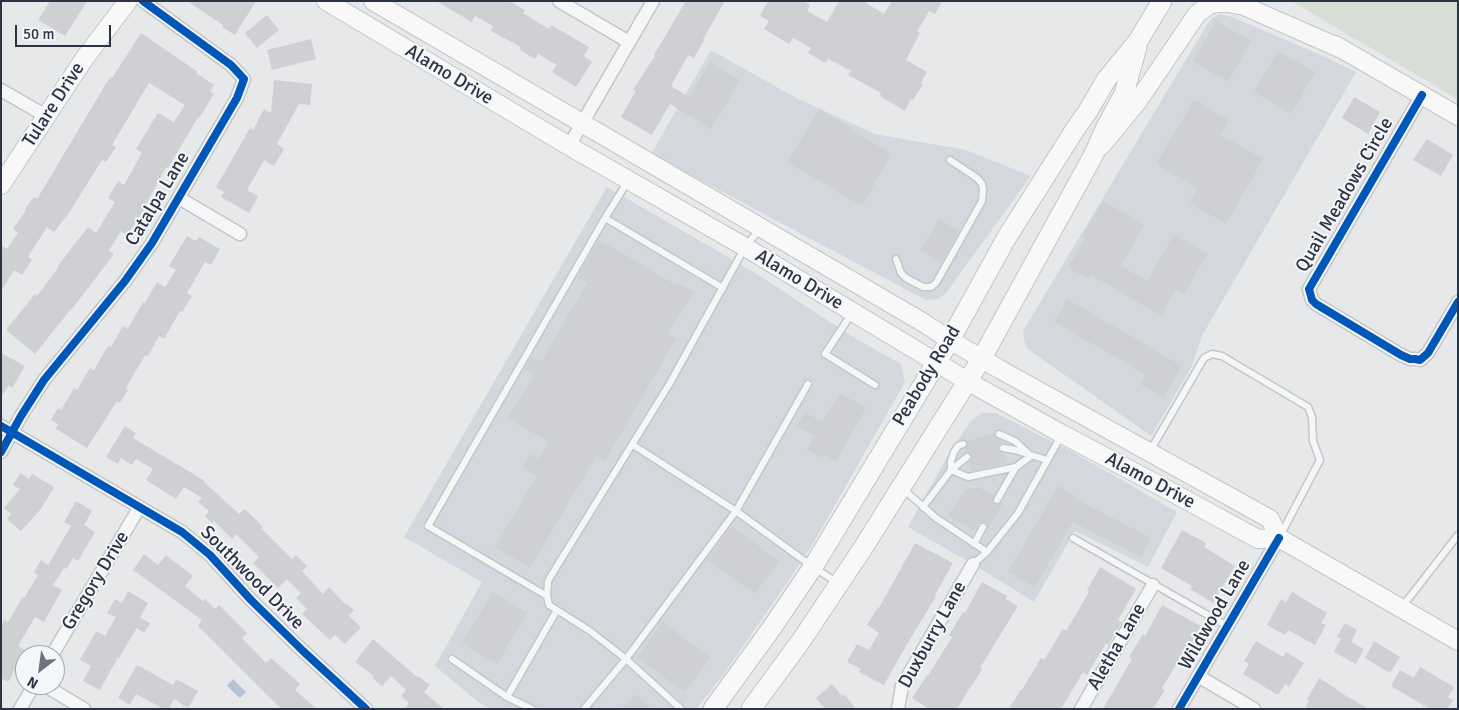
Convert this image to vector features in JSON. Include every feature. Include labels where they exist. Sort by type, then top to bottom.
[{"type":"main road","name":"Tulare Drive","points":[[1,186],[84,59],[128,1]]},
{"type":"main road","name":"Alamo Drive","points":[[326,1],[569,146],[746,247],[967,381],[1258,540],[1279,538]]},
{"type":"main road","name":"Alamo Drive","points":[[373,1],[950,340],[1270,519],[1279,538],[1458,641]]},
{"type":"main road","name":"Peabody Road","points":[[713,709],[772,629],[813,567],[950,340],[1008,237],[1106,80],[1138,41],[1162,1]]},
{"type":"main road","points":[[1261,1],[1458,116]]},
{"type":"main road","points":[[1094,154],[1138,101],[1192,19],[1209,5],[1228,3],[1244,6],[1344,50]]},
{"type":"main road","name":"Peabody Road","points":[[751,709],[801,641],[863,548],[982,358],[1094,154],[1124,94],[1138,41]]},
{"type":"street","name":"Catalpa Lane","points":[[1,452],[7,429],[21,416],[44,380],[125,281],[152,243],[236,98],[244,79],[231,65],[143,1]]},
{"type":"street","points":[[559,1],[629,42]]},
{"type":"street","points":[[569,146],[653,1]]},
{"type":"street","points":[[1,90],[46,116]]},
{"type":"street","name":"Quail Meadows Circle","points":[[1422,95],[1309,289],[1310,295],[1316,304],[1401,355],[1415,360],[1420,360],[1428,353],[1458,302]]},
{"type":"street","points":[[178,198],[240,234]]},
{"type":"street","name":"Southwood Drive","points":[[7,429],[182,532],[210,556],[296,645],[366,709]]},
{"type":"street","name":"Gregory Drive","points":[[58,645],[139,508]]},
{"type":"street","name":"Wildwood Lane","points":[[1179,709],[1279,538]]},
{"type":"street","name":"Duxburry Lane","points":[[898,709],[902,686],[973,564]]},
{"type":"street","name":"Aletha Lane","points":[[1081,709],[1153,585]]},
{"type":"street","points":[[1198,676],[1254,709]]},
{"type":"street","points":[[20,709],[28,695]]},
{"type":"street","points":[[61,695],[84,709]]},
{"type":"lane","points":[[896,260],[901,274],[906,278],[923,287],[931,287],[936,283],[982,201],[984,196],[982,184],[971,173],[950,160]]},
{"type":"lane","points":[[546,596],[428,526],[628,180]]},
{"type":"lane","points":[[605,218],[723,288]]},
{"type":"lane","points":[[681,709],[626,659],[590,631],[549,605],[546,596],[548,581],[670,383],[746,247],[761,228]]},
{"type":"lane","points":[[853,312],[825,354],[875,385]]},
{"type":"lane","points":[[1149,452],[1204,358],[1212,354],[1222,356],[1308,407],[1312,417],[1313,442],[1320,460],[1279,538]]},
{"type":"lane","points":[[584,709],[626,659],[736,511],[808,384]]},
{"type":"lane","points":[[999,434],[1015,441],[1031,456]]},
{"type":"lane","points":[[973,564],[987,552],[1018,514],[1062,434]]},
{"type":"lane","points":[[951,470],[954,452],[958,446],[963,444]]},
{"type":"lane","points":[[633,445],[736,511],[839,584]]},
{"type":"lane","points":[[1003,448],[1047,460]]},
{"type":"lane","points":[[997,500],[1016,467],[1031,456]]},
{"type":"lane","points":[[923,508],[951,470],[967,457]]},
{"type":"lane","points":[[951,470],[968,477],[1016,467]]},
{"type":"lane","points":[[901,487],[923,508],[987,552]]},
{"type":"lane","points":[[974,544],[983,527]]},
{"type":"lane","points":[[1401,608],[1458,535]]},
{"type":"lane","points":[[1073,538],[1227,626]]},
{"type":"lane","points":[[508,697],[557,610]]},
{"type":"lane","points":[[452,659],[508,697],[532,709]]},
{"type":"shaded area","points":[[1291,1],[1458,1],[1458,100],[1444,91]]},
{"type":"shaded area","points":[[1220,14],[1232,17],[1356,72],[1202,336],[1192,366],[1151,436],[1028,349],[1024,341],[1023,331],[1205,28],[1212,18]]},
{"type":"shaded area","points":[[711,50],[796,98],[875,134],[966,150],[1031,176],[946,293],[938,299],[926,300],[651,154]]},
{"type":"shaded area","points":[[607,187],[757,274],[853,337],[901,364],[905,382],[815,540],[723,675],[696,709],[490,709],[476,700],[435,666],[482,582],[404,537]]},
{"type":"shaded area","points":[[981,413],[996,413],[1071,451],[1177,512],[1148,567],[1075,531],[1034,602],[908,527],[947,457],[970,422]]},
{"type":"water","points":[[233,679],[246,692],[240,698],[227,686]]},
{"type":"building","points":[[50,1],[87,1],[65,36],[38,20]]},
{"type":"building","points":[[187,1],[256,1],[235,35]]},
{"type":"building","points":[[436,1],[509,1],[525,10],[523,13],[549,29],[551,25],[589,47],[584,56],[592,62],[576,87],[552,72],[557,65],[538,54],[535,59],[520,50],[521,47],[491,31],[493,26],[475,16],[472,22]]},
{"type":"building","points":[[686,1],[725,1],[694,58],[688,55],[671,86],[689,97],[710,62],[740,80],[711,129],[670,104],[652,135],[621,117],[636,91],[633,90],[655,56]]},
{"type":"building","points":[[768,1],[804,1],[810,5],[807,11],[827,22],[839,1],[863,1],[884,14],[892,1],[942,1],[935,14],[929,11],[917,32],[920,33],[906,60],[927,72],[921,83],[923,84],[913,100],[911,99],[905,111],[880,96],[881,93],[848,75],[851,71],[828,59],[826,63],[808,53],[811,48],[793,38],[789,44],[764,29],[769,21],[760,16]]},
{"type":"building","points":[[267,15],[279,30],[257,48],[245,33]]},
{"type":"building","points":[[1216,21],[1251,41],[1228,82],[1193,61]]},
{"type":"building","points":[[141,33],[214,85],[210,92],[214,94],[168,168],[166,167],[140,216],[127,235],[121,231],[109,250],[114,254],[35,354],[6,330],[35,294],[37,296],[88,227],[96,233],[115,202],[108,198],[118,181],[124,185],[142,153],[136,149],[158,113],[174,122],[185,105],[149,83],[112,145],[116,147],[106,162],[102,160],[69,213],[54,232],[47,227],[28,257],[32,260],[22,275],[14,270],[1,291],[1,245],[7,249],[18,233],[13,229],[25,209],[34,197],[37,199],[110,77],[112,78]]},
{"type":"building","points":[[311,39],[316,59],[272,70],[267,50]]},
{"type":"building","points":[[1278,51],[1315,72],[1291,114],[1254,92]]},
{"type":"building","points":[[274,80],[312,84],[310,105],[299,104],[277,144],[284,149],[274,166],[264,160],[247,190],[258,196],[249,213],[221,197],[224,192],[216,187],[250,128],[253,130],[264,109],[271,113]]},
{"type":"building","points":[[1354,97],[1380,112],[1368,134],[1342,118]]},
{"type":"building","points":[[1194,100],[1229,120],[1221,135],[1263,159],[1226,224],[1190,203],[1198,189],[1156,164]]},
{"type":"building","points":[[820,109],[891,154],[862,206],[787,162]]},
{"type":"building","points":[[1427,139],[1453,155],[1441,176],[1413,160]]},
{"type":"building","points":[[1103,201],[1144,225],[1121,266],[1147,281],[1174,234],[1207,254],[1184,294],[1176,289],[1161,315],[1091,275],[1089,279],[1068,268],[1085,238],[1082,237]]},
{"type":"building","points":[[939,219],[959,231],[942,262],[921,250]]},
{"type":"building","points":[[187,236],[196,241],[199,237],[220,249],[211,265],[205,262],[187,293],[192,296],[182,312],[180,311],[164,339],[159,336],[148,356],[145,355],[126,388],[128,390],[120,403],[117,401],[87,448],[56,429],[58,424],[51,420],[58,408],[61,410],[74,388],[77,390],[90,368],[94,370],[108,346],[111,347],[123,326],[128,329],[157,282],[165,287],[176,270],[169,266]]},
{"type":"building","points":[[599,240],[678,286],[679,284],[694,292],[668,334],[676,339],[605,461],[596,456],[530,568],[495,547],[537,476],[522,467],[530,454],[539,459],[549,442],[508,418],[534,375],[524,369],[531,357],[541,362],[587,283],[577,278]]},
{"type":"building","points":[[1067,299],[1182,366],[1163,398],[1140,384],[1145,374],[1054,322]]},
{"type":"building","points":[[1,353],[25,366],[12,388],[9,385],[1,397]]},
{"type":"building","points":[[840,393],[866,408],[836,461],[824,454],[822,458],[807,450],[815,436],[797,426],[805,412],[822,422]]},
{"type":"building","points":[[125,426],[136,433],[133,438],[205,481],[239,514],[245,509],[292,559],[296,555],[307,566],[302,571],[323,594],[329,587],[345,604],[354,610],[349,616],[361,627],[345,644],[335,635],[330,640],[302,614],[307,609],[296,598],[301,593],[287,579],[278,588],[253,563],[259,557],[236,534],[232,539],[214,521],[212,523],[205,516],[209,511],[198,502],[202,498],[184,487],[176,499],[146,480],[153,469],[136,459],[132,465],[121,458],[118,464],[106,457]]},
{"type":"building","points":[[994,433],[995,437],[1001,440],[1002,443],[998,449],[1000,452],[1005,453],[1007,463],[971,471],[968,462],[972,456],[965,449],[968,445],[967,441]]},
{"type":"building","points":[[20,473],[29,479],[32,474],[54,487],[41,509],[21,531],[7,519],[11,514],[4,508],[20,489],[13,485]]},
{"type":"building","points":[[1058,486],[1084,503],[1151,538],[1141,557],[1073,522],[1035,587],[1008,572]]},
{"type":"building","points":[[978,487],[994,496],[992,500],[994,504],[1003,503],[988,528],[987,524],[982,522],[978,524],[974,531],[948,516],[965,490]]},
{"type":"building","points":[[76,501],[92,511],[84,525],[95,532],[78,561],[73,558],[53,585],[62,590],[44,622],[35,617],[19,645],[15,645],[15,670],[8,682],[1,678],[1,626],[4,620],[8,622],[38,575],[34,572],[41,560],[48,565],[71,526],[64,522]]},
{"type":"building","points":[[732,526],[779,561],[755,594],[707,560]]},
{"type":"building","points":[[1182,530],[1206,543],[1204,547],[1235,566],[1213,603],[1190,589],[1192,586],[1161,568]]},
{"type":"building","points":[[915,543],[953,563],[884,685],[859,672],[861,669],[847,662],[857,644],[869,650],[879,633],[867,625],[879,608]]},
{"type":"building","points":[[144,554],[158,565],[166,555],[193,576],[185,586],[203,601],[205,599],[215,609],[219,605],[247,633],[242,638],[266,663],[271,658],[300,684],[295,690],[317,709],[282,709],[198,626],[202,620],[133,570]]},
{"type":"building","points":[[1100,567],[1136,589],[1118,620],[1122,622],[1108,645],[1106,643],[1087,675],[1083,672],[1061,709],[1009,709],[1041,658],[1044,660],[1063,629],[1066,631],[1089,592],[1087,590]]},
{"type":"building","points":[[982,582],[1007,596],[1006,599],[1018,606],[957,709],[929,709],[912,698],[952,637],[949,635],[963,612],[965,613]]},
{"type":"building","points":[[128,591],[148,603],[140,618],[150,623],[144,633],[137,628],[100,690],[83,681],[91,666],[80,660],[96,631],[105,636],[116,617],[107,613],[115,599],[122,603]]},
{"type":"building","points":[[493,592],[527,613],[497,664],[462,643]]},
{"type":"building","points":[[1292,592],[1327,613],[1321,623],[1326,625],[1315,645],[1288,630],[1285,635],[1267,625],[1281,599],[1286,602]]},
{"type":"building","points":[[1162,605],[1201,626],[1162,688],[1165,690],[1153,709],[1103,709],[1132,659],[1129,657],[1143,634],[1145,636]]},
{"type":"building","points":[[662,622],[710,657],[685,692],[637,658]]},
{"type":"building","points":[[1345,623],[1357,630],[1351,642],[1364,649],[1356,664],[1334,652],[1341,639],[1337,637]]},
{"type":"building","points":[[373,639],[417,677],[430,685],[424,692],[444,709],[405,709],[409,703],[401,696],[406,690],[391,676],[382,686],[372,678],[374,676],[355,662]]},
{"type":"building","points":[[1256,641],[1283,657],[1286,652],[1304,663],[1289,687],[1285,684],[1278,695],[1243,674],[1249,664],[1244,661]]},
{"type":"building","points":[[1374,641],[1400,657],[1390,673],[1365,658]]},
{"type":"building","points":[[137,665],[173,685],[176,679],[198,691],[188,708],[174,699],[169,709],[164,709],[136,694],[130,705],[118,698]]},
{"type":"building","points":[[1420,667],[1454,687],[1448,697],[1453,700],[1447,709],[1430,709],[1391,686],[1400,670],[1414,678]]},
{"type":"building","points":[[1319,678],[1369,709],[1305,709],[1309,701],[1307,700]]},
{"type":"building","points":[[832,684],[842,696],[844,694],[856,709],[825,709],[816,698]]},
{"type":"building","points":[[636,694],[652,709],[622,709]]},
{"type":"cycle path","points":[[1,452],[44,380],[125,281],[152,243],[237,98],[244,79],[231,65],[143,1]]},
{"type":"cycle path","points":[[1422,95],[1309,289],[1312,300],[1316,304],[1401,355],[1410,359],[1420,360],[1428,353],[1458,302]]},
{"type":"cycle path","points":[[1,426],[182,532],[210,555],[251,600],[366,709]]},
{"type":"cycle path","points":[[1179,709],[1279,538]]}]
